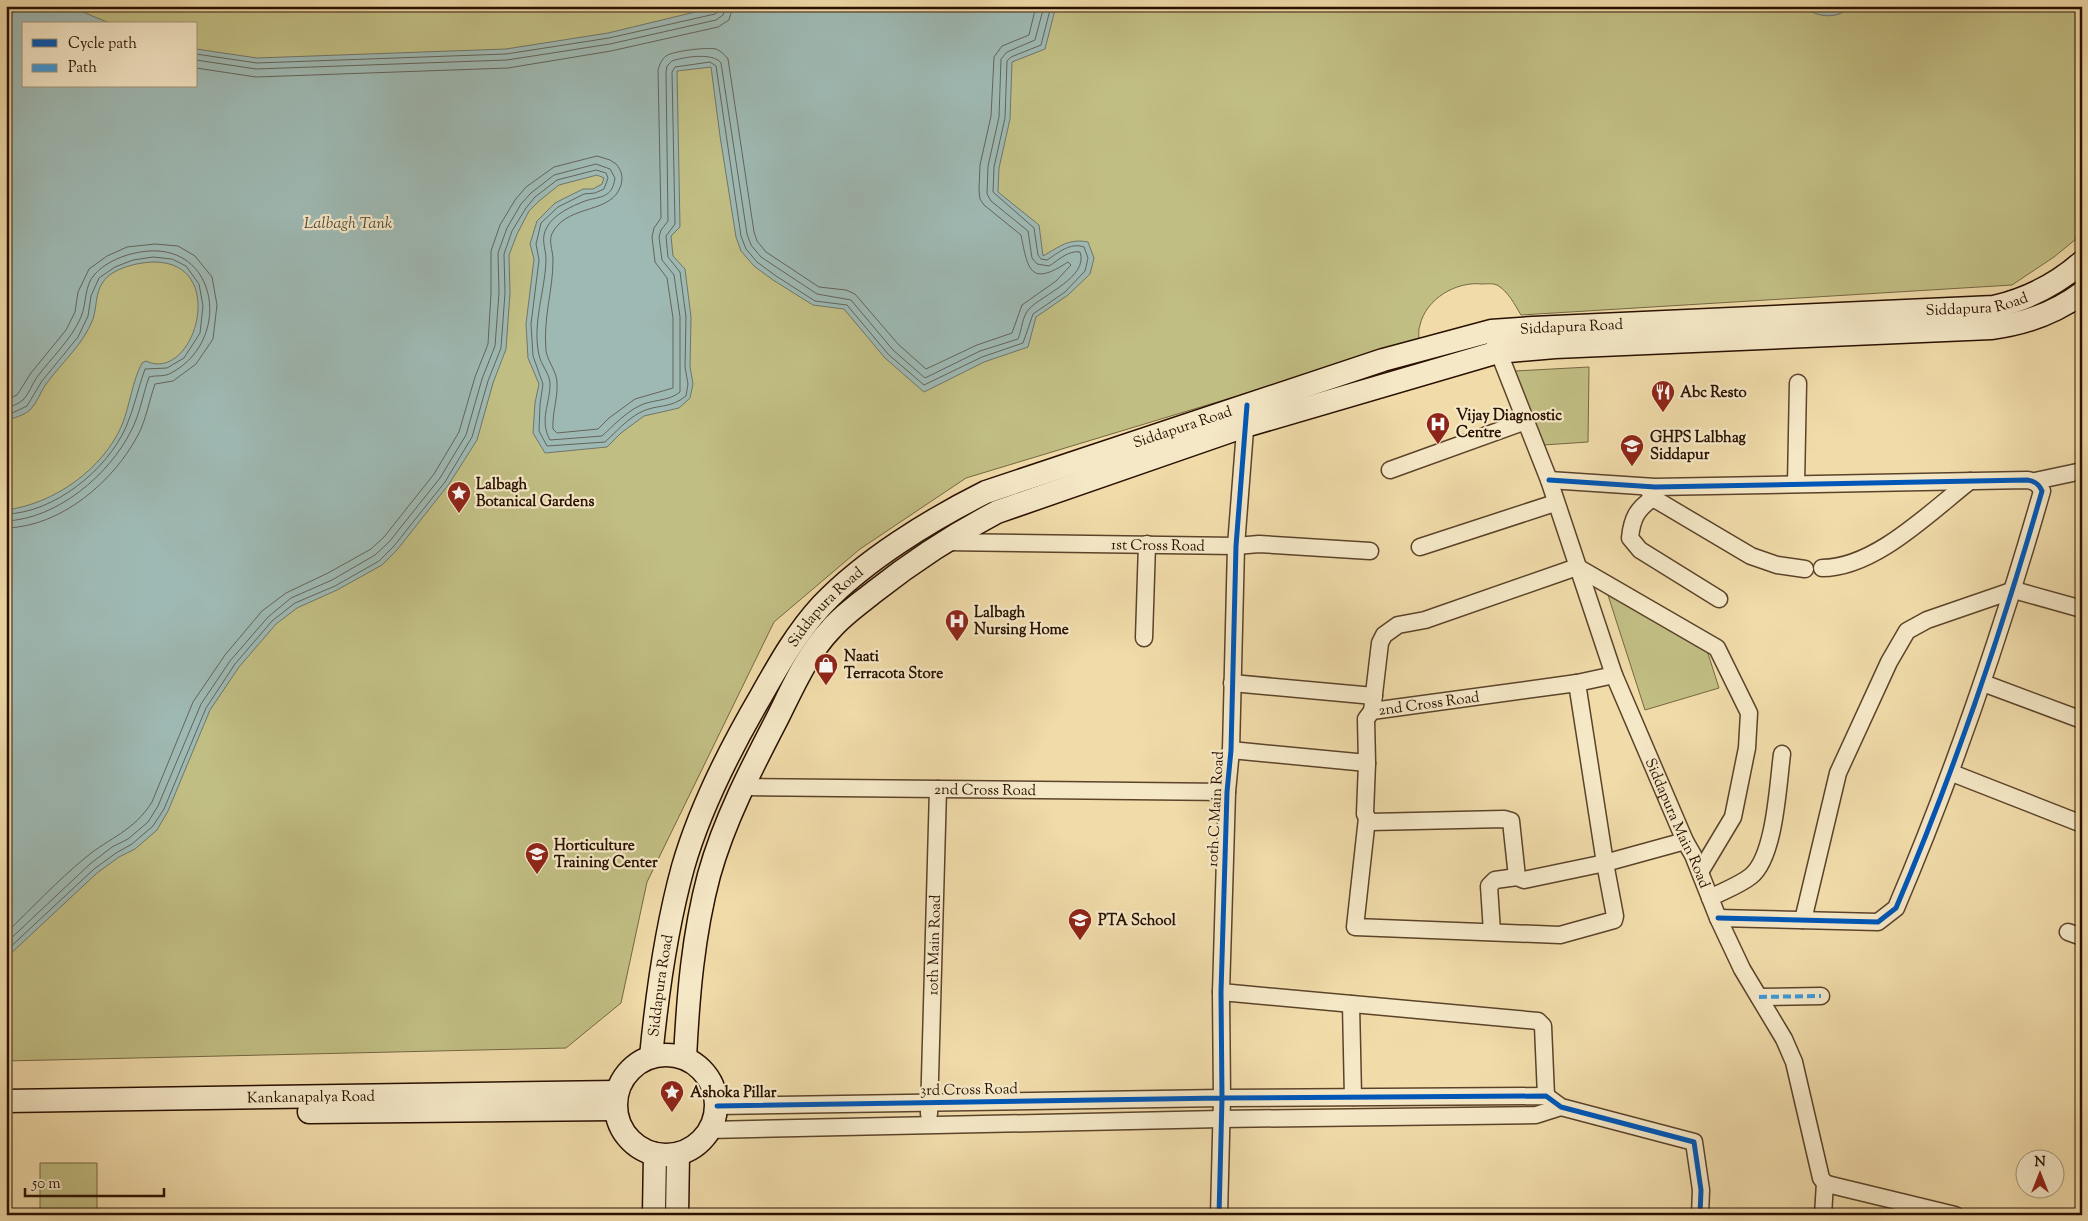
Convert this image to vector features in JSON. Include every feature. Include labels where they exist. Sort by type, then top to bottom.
[{"type":"main road","name":"Siddapura Road","points":[[651,1057],[656,1011],[672,910],[683,866],[702,814],[748,719],[804,626],[823,605],[840,588],[888,551],[928,524],[986,492],[1495,342],[1533,328],[1994,307],[2033,296],[2056,282],[2082,262]]},
{"type":"main road","name":"Siddapura Road","points":[[1495,342],[1555,346],[1991,328],[2021,323],[2070,302],[2082,293]]},
{"type":"main road","name":"Siddapura Road","points":[[685,1058],[688,1007],[701,914],[710,874],[743,786],[798,678],[812,653],[830,630],[848,612],[944,542],[997,512],[1246,415]]},
{"type":"main road","points":[[668,1054],[685,1058],[698,1066],[708,1077],[715,1091],[717,1106],[714,1122],[706,1137],[693,1148],[678,1154],[655,1154],[640,1148],[628,1138],[619,1124],[616,1100],[624,1076],[636,1064],[651,1057],[668,1054]]},
{"type":"main road","name":"Kankanapalya Road","points":[[6,1101],[616,1100]]},
{"type":"main road","name":"Kankanapalya Road","points":[[6,1115],[616,1100]]},
{"type":"main road","points":[[654,1215],[655,1154]]},
{"type":"main road","points":[[677,1215],[678,1154]]},
{"type":"street","name":"Siddapura Main Road","points":[[1495,342],[1549,480],[1555,503],[1614,675],[1700,872],[1718,918],[1742,969],[1784,1040],[1794,1062],[1821,1178],[1825,1183]]},
{"type":"street","points":[[1796,484],[1798,383]]},
{"type":"street","name":"10th C Main Road","points":[[1219,1215],[1222,1119],[1221,992],[1231,750],[1236,546],[1246,415]]},
{"type":"street","points":[[1390,470],[1526,421]]},
{"type":"street","points":[[1549,480],[1650,492],[1796,484],[2035,481],[2082,471]]},
{"type":"street","points":[[1822,568],[1854,563],[1876,553],[1970,481]]},
{"type":"street","points":[[1718,918],[1878,922],[1896,908],[1952,773],[2014,590],[2042,491],[2035,481]]},
{"type":"street","points":[[1650,492],[1751,556],[1777,566],[1805,569]]},
{"type":"street","points":[[1650,492],[1639,508],[1631,529],[1630,538],[1640,550],[1719,599]]},
{"type":"street","points":[[1420,547],[1555,503]]},
{"type":"street","name":"1st Cross Road","points":[[944,542],[1236,546],[1259,544],[1370,551]]},
{"type":"street","points":[[1144,638],[1147,544]]},
{"type":"street","points":[[1232,683],[1373,704],[1380,643],[1384,635],[1398,625],[1425,620],[1577,567],[1717,648],[1749,713],[1747,748],[1733,816],[1700,872]]},
{"type":"street","points":[[1803,920],[1838,773],[1896,647],[1907,631],[1927,620],[2014,590],[2082,609]]},
{"type":"street","name":"2nd Cross Road","points":[[1492,932],[1355,927],[1366,818],[1366,720],[1373,704],[1577,683],[1614,675]]},
{"type":"street","points":[[1577,683],[1605,863],[1616,916],[1614,920],[1560,935],[1492,932],[1489,886],[1495,880],[1517,877],[1524,880],[1605,863],[1686,841]]},
{"type":"street","points":[[1983,683],[2082,720]]},
{"type":"street","points":[[1231,750],[1367,763]]},
{"type":"street","points":[[1710,898],[1752,876],[1765,859],[1775,811],[1782,754]]},
{"type":"street","points":[[1952,773],[2082,824]]},
{"type":"street","name":"2nd Cross Road","points":[[743,786],[1228,792]]},
{"type":"street","name":"10th Main Road","points":[[929,1126],[938,789]]},
{"type":"street","points":[[1366,818],[1370,822],[1504,819],[1511,821],[1517,877]]},
{"type":"street","points":[[1221,992],[1538,1021],[1543,1026],[1546,1096],[1561,1107],[1694,1142],[1701,1190],[1700,1215]]},
{"type":"street","points":[[1759,997],[1821,996]]},
{"type":"street","points":[[1351,1004],[1353,1097]]},
{"type":"street","name":"3rd Cross Road","points":[[717,1106],[1222,1098],[1546,1096]]},
{"type":"street","points":[[709,1130],[1222,1119],[1536,1115],[1561,1107]]},
{"type":"street","points":[[1822,1215],[1825,1183],[1955,1215]]},
{"type":"shaded area","name":"Lalbagh Botanical Gardens","points":[[6,6],[2082,6],[2082,234],[2054,257],[2012,285],[1521,315],[1508,294],[1497,285],[1462,285],[1435,300],[1429,307],[1419,327],[1419,341],[966,478],[860,549],[774,622],[647,882],[621,1003],[566,1048],[6,1061]]},
{"type":"shaded area","points":[[1589,367],[1588,442],[1543,445],[1515,371]]},
{"type":"shaded area","points":[[1606,589],[1704,641],[1719,688],[1645,710]]},
{"type":"shaded area","points":[[40,1163],[97,1163],[97,1215],[40,1215]]},
{"type":"water","name":"Lalbagh Tank","points":[[6,6],[68,6],[107,22],[22,22],[22,88],[198,88],[198,49],[257,58],[506,49],[608,33],[720,6],[1056,6],[1045,49],[1012,62],[1010,119],[999,168],[998,192],[1039,225],[1043,256],[1064,244],[1081,241],[1088,242],[1094,258],[1090,274],[1068,295],[1036,317],[1028,347],[984,362],[924,392],[885,358],[844,309],[813,305],[754,266],[741,251],[736,237],[711,67],[677,71],[680,227],[671,236],[673,256],[685,269],[691,317],[690,367],[693,384],[690,398],[679,408],[644,416],[621,433],[607,447],[545,453],[533,433],[535,403],[539,384],[528,358],[526,324],[534,259],[530,244],[537,221],[555,203],[583,189],[593,189],[602,184],[604,178],[597,175],[559,185],[529,211],[509,255],[510,293],[506,349],[493,383],[477,440],[449,484],[397,550],[382,565],[337,590],[297,608],[276,624],[239,667],[210,710],[168,811],[157,830],[135,849],[119,857],[97,873],[6,958],[6,510],[42,500],[59,492],[90,470],[103,456],[114,441],[122,425],[142,363],[146,361],[163,363],[178,355],[190,340],[197,320],[198,300],[192,281],[178,267],[155,262],[126,267],[107,277],[100,286],[93,319],[84,337],[46,384],[30,410],[6,421]]},
{"type":"water","points":[[1804,6],[1850,6],[1840,14],[1827,16],[1814,13]]},
{"type":"marked path","points":[[1759,997],[1821,996]]},
{"type":"cycle path","points":[[1219,1215],[1222,1098],[1221,992],[1227,792],[1231,750],[1236,546],[1247,405]]},
{"type":"cycle path","points":[[1549,480],[1655,487],[2027,480],[2036,483],[2042,491],[1993,650],[1957,754],[1896,908],[1878,922],[1718,918]]},
{"type":"cycle path","points":[[717,1106],[1222,1098],[1546,1096],[1561,1107],[1694,1142],[1701,1190],[1700,1215]]},
{"type":"place","name":"Abc Resto","points":[[1663,413]]},
{"type":"place","name":"Vijay Diagnostic Centre","points":[[1438,445]]},
{"type":"place","name":"GHPS Lalbhag Siddapur","points":[[1632,467]]},
{"type":"place","name":"Lalbagh Botanical Gardens","points":[[459,514]]},
{"type":"place","name":"Lalbagh Nursing Home","points":[[957,642]]},
{"type":"place","name":"Naati Terracota Store","points":[[826,686]]},
{"type":"place","name":"Horticulture Training Center","points":[[537,875]]},
{"type":"place","name":"PTA School","points":[[1080,941]]},
{"type":"place","name":"Ashoka Pillar","points":[[672,1113]]}]
